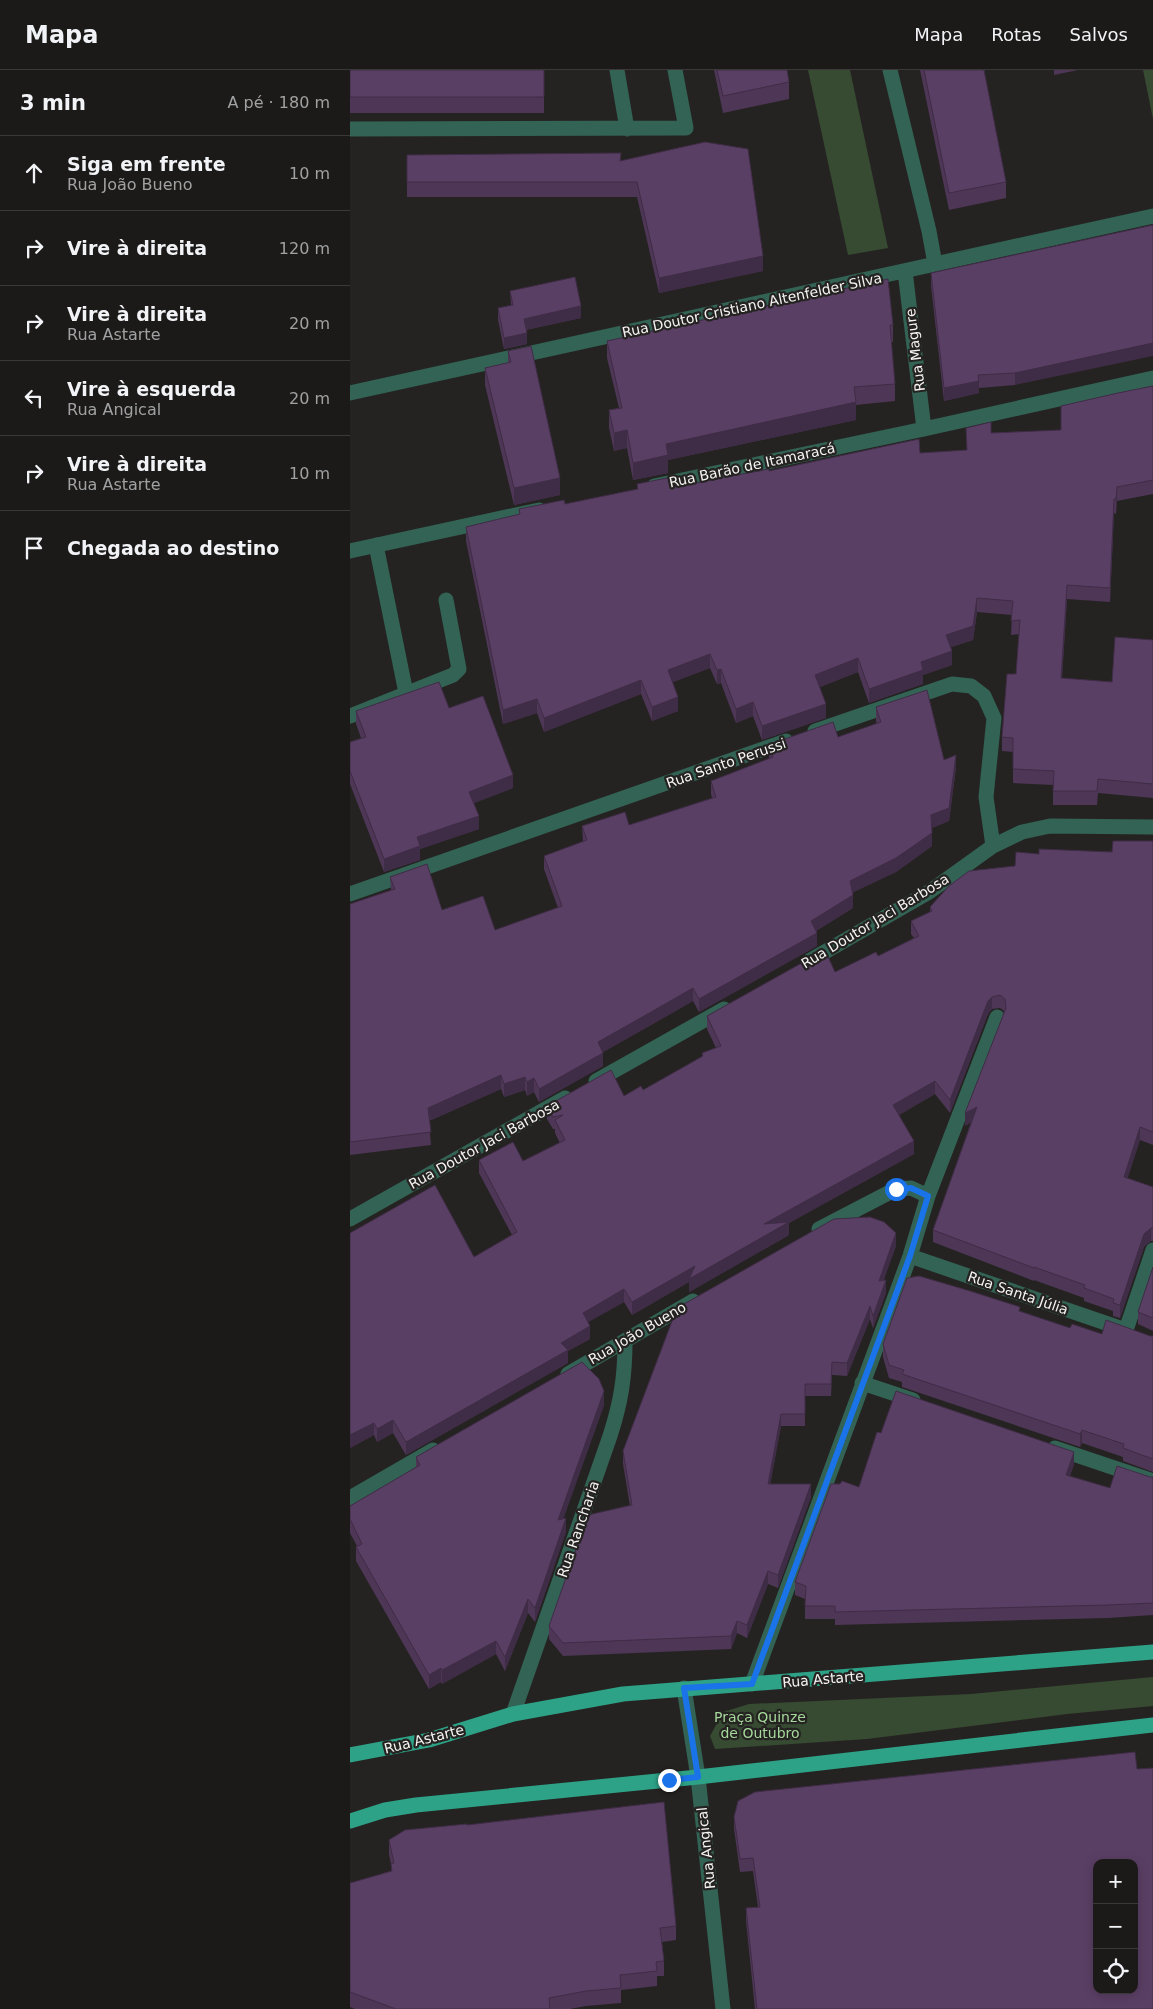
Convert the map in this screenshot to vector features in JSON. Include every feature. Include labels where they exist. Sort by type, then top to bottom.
[{"type":"main road","name":"Rua Astarte","points":[[350,1755],[429,1740],[512,1714],[623,1694],[1153,1652]]},
{"type":"main road","points":[[350,1821],[385,1810],[416,1805],[698,1777],[1153,1725]]},
{"type":"street","points":[[617,70],[627,129]]},
{"type":"street","points":[[350,129],[686,128],[675,70]]},
{"type":"street","points":[[890,70],[929,231],[935,264]]},
{"type":"street","name":"Rua Doutor Cristiano Altenfelder Silva","points":[[350,393],[1153,216]]},
{"type":"street","name":"Rua Magure","points":[[905,271],[924,430]]},
{"type":"street","name":"Rua Barão de Itamaracá","points":[[635,490],[924,430],[1153,378]]},
{"type":"street","points":[[350,551],[550,507]]},
{"type":"street","points":[[376,545],[406,693]]},
{"type":"street","points":[[350,716],[453,675],[459,669],[446,600]]},
{"type":"street","name":"Rua Santo Perussi","points":[[350,894],[952,684],[971,686],[984,696],[994,718],[986,797],[993,846]]},
{"type":"street","name":"Rua Doutor Jaci Barbosa","points":[[799,967],[929,892],[993,846],[1022,832],[1050,826],[1153,827]]},
{"type":"street","name":"Rua Doutor Jaci Barbosa","points":[[350,1219],[739,1001]]},
{"type":"street","points":[[752,1684],[910,1256],[928,1196],[997,1017]]},
{"type":"street","points":[[803,1237],[896,1189],[911,1188],[928,1196]]},
{"type":"street","points":[[1126,1330],[1153,1250]]},
{"type":"street","name":"Rua Santa Júlia","points":[[910,1256],[1144,1337]]},
{"type":"street","name":"Rua João Bueno","points":[[556,1380],[702,1295]]},
{"type":"street","name":"Rua Rancharia","points":[[512,1714],[620,1404],[624,1374],[624,1341]]},
{"type":"street","points":[[862,1383],[925,1405]]},
{"type":"street","points":[[350,1498],[444,1444]]},
{"type":"street","points":[[1044,1444],[1153,1481]]},
{"type":"street","name":"Rua Angical","points":[[684,1688],[698,1777],[723,2009]]},
{"type":"green space","points":[[808,70],[850,70],[888,248],[848,255]]},
{"type":"green space","points":[[1143,70],[1153,70],[1153,119]]},
{"type":"green space","name":"Praça Quinze de Outubro","points":[[1153,1677],[1153,1706],[1067,1714],[867,1739],[715,1749],[710,1736],[723,1712],[749,1704],[971,1694]]},
{"type":"building","points":[[350,70],[544,70],[544,97],[350,97]]},
{"type":"building","points":[[717,70],[787,70],[789,82],[723,96]]},
{"type":"building","points":[[924,70],[984,70],[1006,182],[949,193]]},
{"type":"building","points":[[705,142],[748,149],[763,256],[659,278],[637,182],[407,182],[407,155],[621,153],[620,161]]},
{"type":"building","points":[[1153,225],[1153,343],[1015,373],[978,375],[979,381],[944,388],[931,273]]},
{"type":"building","points":[[575,277],[581,306],[524,319],[527,333],[504,338],[498,308],[513,305],[510,291]]},
{"type":"building","points":[[888,279],[893,325],[890,325],[895,384],[854,387],[856,402],[666,444],[668,455],[633,463],[627,430],[614,433],[609,410],[622,408],[607,341]]},
{"type":"building","points":[[531,346],[560,478],[514,488],[485,368],[511,362],[508,351]]},
{"type":"building","points":[[1153,386],[1153,480],[1117,487],[1116,499],[1114,499],[1110,588],[1067,585],[1061,678],[1112,682],[1115,637],[1153,640],[1153,784],[1098,779],[1097,791],[1053,791],[1054,771],[1013,769],[1013,738],[1002,737],[1007,674],[1016,674],[1020,620],[1011,621],[1013,601],[977,598],[973,626],[946,635],[952,651],[921,662],[923,670],[869,689],[858,658],[815,675],[826,704],[762,726],[753,702],[736,709],[721,669],[717,670],[710,654],[668,670],[678,697],[652,707],[641,680],[544,718],[537,699],[503,710],[466,527],[520,514],[519,509],[564,500],[565,504],[638,489],[637,484],[672,477],[674,487],[769,469],[769,471],[919,439],[920,453],[967,450],[966,428],[991,422],[991,433],[1061,430],[1061,406]]},
{"type":"building","points":[[439,682],[449,708],[483,696],[513,775],[469,792],[479,816],[417,837],[420,846],[384,859],[350,771],[350,742],[366,737],[356,711]]},
{"type":"building","points":[[927,690],[944,760],[956,755],[949,808],[931,815],[932,833],[896,858],[850,881],[853,895],[811,921],[817,933],[699,999],[693,988],[598,1042],[603,1053],[539,1089],[534,1078],[527,1082],[525,1077],[504,1084],[501,1075],[428,1108],[431,1132],[350,1142],[350,904],[395,889],[390,877],[427,864],[442,910],[483,896],[495,930],[562,906],[544,856],[587,840],[582,826],[625,812],[629,825],[716,797],[711,781],[773,757],[768,745],[833,722],[838,737],[881,722],[876,707]]},
{"type":"building","points":[[1113,841],[1153,841],[1153,1132],[1140,1127],[1124,1177],[1153,1187],[1153,1228],[1144,1234],[1120,1305],[1113,1303],[1114,1299],[1084,1288],[1085,1285],[933,1230],[977,1107],[965,1113],[1006,1008],[1005,999],[1000,995],[992,997],[988,1001],[950,1100],[935,1081],[893,1105],[914,1141],[764,1224],[789,1222],[689,1279],[695,1266],[632,1302],[624,1289],[583,1313],[590,1326],[561,1343],[568,1350],[406,1442],[393,1420],[377,1429],[374,1423],[350,1435],[350,1233],[435,1185],[474,1257],[517,1232],[479,1160],[513,1142],[523,1161],[565,1140],[555,1120],[563,1115],[553,1117],[547,1106],[611,1070],[624,1096],[641,1086],[643,1090],[703,1056],[702,1053],[721,1046],[707,1016],[825,950],[835,972],[876,952],[878,956],[919,936],[911,921],[932,911],[930,907],[949,886],[969,871],[1015,866],[1016,852],[1039,854],[1039,849],[1112,852]]},
{"type":"building","points":[[870,1217],[884,1222],[896,1233],[879,1281],[886,1280],[873,1316],[870,1306],[847,1363],[832,1362],[831,1384],[805,1384],[805,1414],[781,1414],[768,1484],[811,1484],[778,1575],[768,1571],[747,1625],[737,1621],[731,1636],[563,1643],[549,1626],[588,1515],[632,1505],[623,1451],[677,1308],[834,1219]]},
{"type":"building","points":[[1153,1267],[1153,1318],[1138,1312]]},
{"type":"building","points":[[919,1276],[1020,1307],[1019,1311],[1070,1328],[1072,1324],[1102,1334],[1106,1320],[1153,1336],[1153,1459],[1123,1448],[1124,1444],[1082,1430],[1080,1434],[902,1374],[904,1370],[889,1365],[883,1344],[907,1278]]},
{"type":"building","points":[[582,1362],[599,1379],[604,1391],[558,1520],[566,1518],[535,1608],[528,1599],[505,1657],[496,1641],[429,1675],[356,1547],[362,1544],[350,1519],[350,1506],[420,1465],[416,1457]]},
{"type":"building","points":[[896,1391],[1074,1452],[1066,1475],[1110,1488],[1117,1466],[1153,1477],[1153,1603],[835,1612],[835,1606],[805,1606],[806,1586],[795,1582],[831,1484],[840,1484],[842,1481],[859,1487],[877,1432],[881,1433]]},
{"type":"building","points":[[1135,1752],[1137,1769],[1153,1768],[1153,2009],[757,2009],[746,1908],[760,1907],[753,1858],[740,1859],[734,1817],[738,1801],[755,1792]]},
{"type":"building","points":[[664,1802],[676,1926],[660,1928],[664,1961],[656,1962],[657,1971],[620,1975],[621,1988],[586,1991],[549,1998],[550,2009],[396,2009],[350,1992],[350,1883],[392,1871],[391,1864],[394,1863],[389,1840],[405,1830],[467,1825]]},
{"type":"route","points":[[669,1780],[698,1777],[684,1688],[752,1684],[910,1256],[928,1196],[911,1188],[896,1189]]}]
